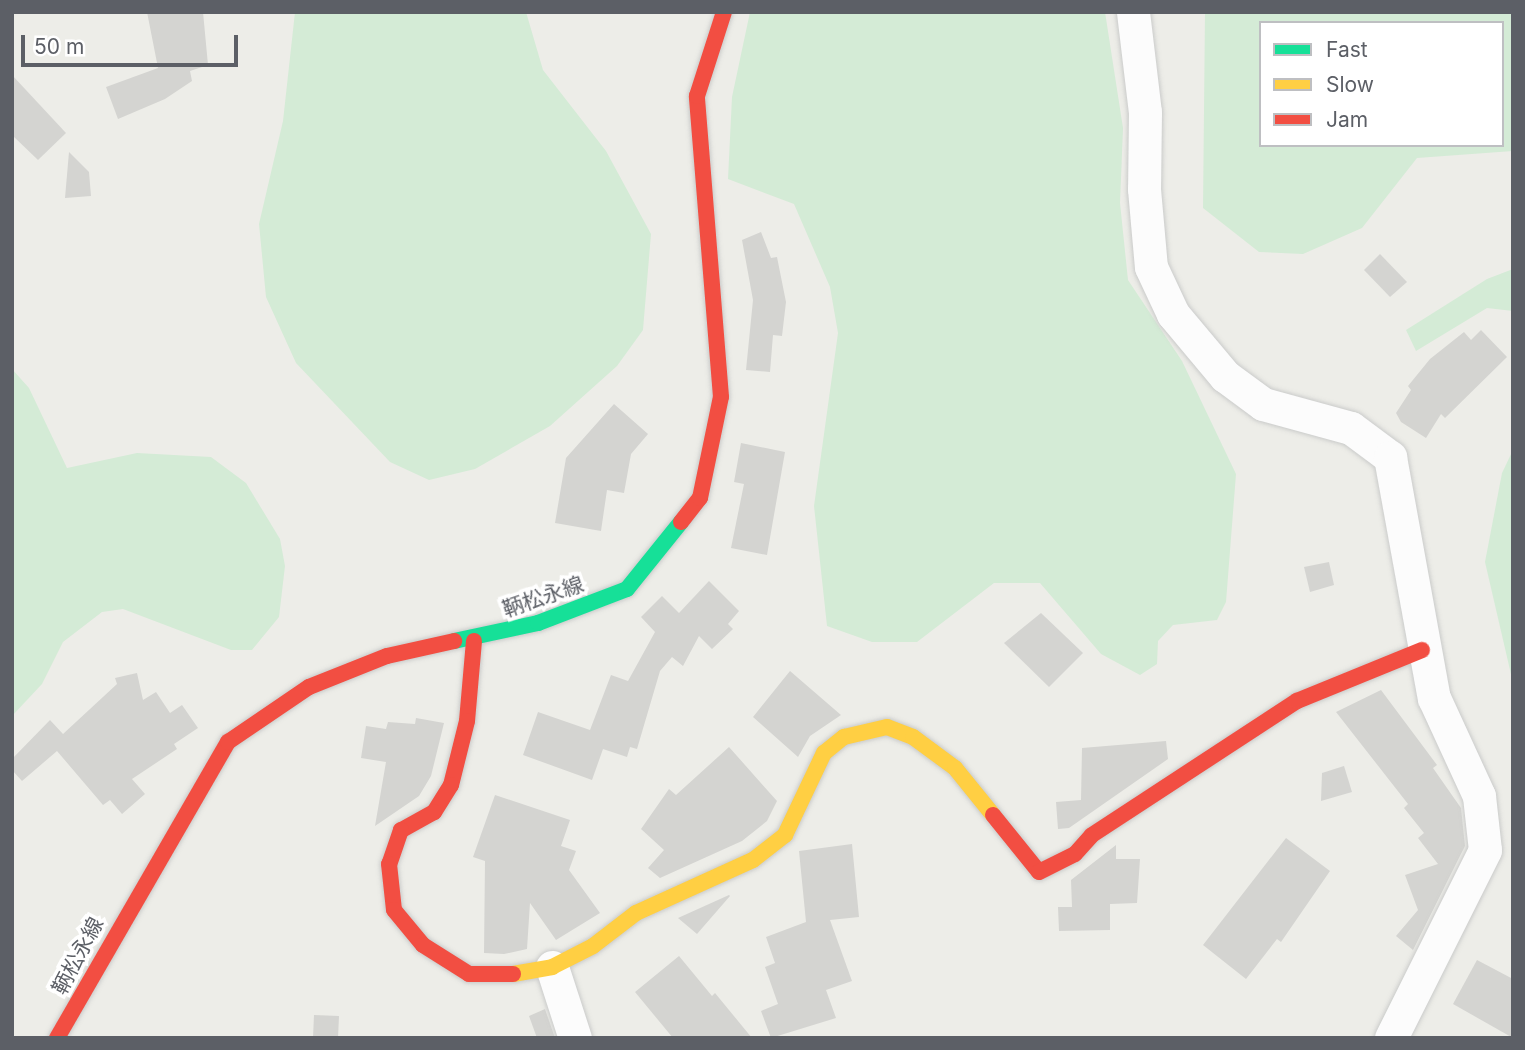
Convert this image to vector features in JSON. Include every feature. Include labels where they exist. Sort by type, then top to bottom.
[{"type":"street","name":"鞆松永線","points":[[57,1038],[228,742],[309,687],[387,656],[474,641],[626,589],[699,498],[721,397],[697,96],[724,12]]},
{"type":"street","points":[[1133,12],[1145,112],[1144,189],[1151,267],[1173,314],[1224,376],[1263,404],[1351,428],[1390,457],[1422,650],[1434,698],[1479,796],[1485,850],[1391,1038]]},
{"type":"street","points":[[474,641],[467,721],[451,785],[434,812],[401,830],[389,864],[394,910],[423,945],[469,974],[505,976],[552,967],[593,946],[636,913],[753,860],[785,835],[824,753],[844,737],[887,727],[913,737],[955,768],[1038,872],[1075,854],[1092,835],[1297,701],[1422,650]]},
{"type":"street","points":[[552,967],[575,1038]]},
{"type":"green space","points":[[295,12],[526,12],[543,70],[606,151],[651,234],[643,330],[617,366],[550,426],[475,469],[429,480],[390,462],[296,363],[266,297],[259,224],[283,121]]},
{"type":"green space","points":[[750,12],[1105,12],[1123,128],[1120,203],[1128,280],[1182,361],[1236,474],[1226,602],[1217,620],[1173,625],[1158,641],[1157,664],[1140,675],[1101,654],[1040,583],[994,583],[917,642],[872,642],[827,626],[814,506],[838,333],[830,287],[794,204],[728,179],[732,97]]},
{"type":"green space","points":[[1205,12],[1513,12],[1513,151],[1417,158],[1362,228],[1303,254],[1259,252],[1203,208]]},
{"type":"green space","points":[[1513,269],[1513,311],[1487,308],[1416,351],[1406,330],[1487,279]]},
{"type":"green space","points":[[12,369],[29,388],[67,468],[137,453],[211,457],[246,483],[280,539],[285,566],[279,617],[252,650],[231,650],[123,609],[102,612],[63,642],[42,684],[12,716]]},
{"type":"green space","points":[[1513,450],[1513,683],[1485,562],[1502,473]]},
{"type":"building","points":[[147,12],[203,12],[208,65],[190,71],[192,81],[165,99],[118,119],[106,87],[158,68]]},
{"type":"building","points":[[12,75],[66,133],[38,160],[12,135]]},
{"type":"building","points":[[69,152],[89,172],[91,196],[65,198]]},
{"type":"building","points":[[761,232],[771,258],[777,257],[786,302],[782,336],[773,335],[770,372],[746,370],[753,300],[742,240]]},
{"type":"building","points":[[1380,254],[1407,282],[1390,297],[1364,270]]},
{"type":"building","points":[[1481,330],[1507,357],[1445,418],[1441,414],[1426,438],[1401,422],[1396,413],[1411,390],[1408,386],[1430,359],[1464,332],[1471,340]]},
{"type":"building","points":[[614,404],[648,434],[631,454],[624,493],[607,490],[601,531],[555,523],[566,458]]},
{"type":"building","points":[[741,443],[785,452],[767,555],[731,548],[744,484],[734,482]]},
{"type":"building","points":[[1329,562],[1334,585],[1310,592],[1304,567]]},
{"type":"building","points":[[709,581],[739,611],[728,624],[733,629],[712,649],[699,636],[683,666],[672,657],[660,671],[637,749],[630,747],[627,757],[603,749],[592,780],[523,755],[538,712],[590,730],[611,675],[628,681],[655,632],[641,617],[662,596],[679,613]]},
{"type":"building","points":[[1041,613],[1083,653],[1049,687],[1004,643]]},
{"type":"building","points":[[790,671],[841,715],[810,736],[798,757],[753,717]]},
{"type":"building","points":[[137,673],[143,700],[156,692],[170,713],[182,705],[198,728],[174,744],[177,749],[132,779],[145,794],[122,814],[110,800],[103,805],[57,751],[22,781],[12,770],[12,759],[50,720],[63,734],[117,684],[115,678]]},
{"type":"building","points":[[1381,690],[1437,765],[1433,768],[1461,808],[1465,846],[1413,950],[1396,936],[1418,910],[1405,875],[1438,864],[1418,838],[1424,833],[1404,808],[1408,804],[1336,712]]},
{"type":"building","points":[[416,718],[444,723],[431,776],[419,796],[375,826],[386,762],[361,758],[366,726],[386,729],[388,722],[415,724]]},
{"type":"building","points":[[1166,741],[1168,759],[1069,828],[1058,829],[1056,802],[1081,800],[1082,748]]},
{"type":"building","points":[[729,747],[777,801],[767,821],[742,841],[660,878],[648,868],[664,850],[641,829],[669,789],[676,795]]},
{"type":"building","points":[[1344,766],[1352,792],[1321,801],[1322,773]]},
{"type":"building","points":[[495,795],[570,820],[561,846],[576,851],[569,870],[600,913],[556,940],[530,903],[527,949],[504,954],[484,953],[485,861],[473,857]]},
{"type":"building","points":[[1286,838],[1330,871],[1281,942],[1277,939],[1246,979],[1203,945]]},
{"type":"building","points":[[852,844],[859,917],[830,920],[852,981],[826,990],[836,1018],[771,1038],[761,1011],[778,1004],[765,967],[775,963],[766,937],[806,922],[799,851]]},
{"type":"building","points":[[1116,845],[1116,859],[1140,859],[1137,903],[1110,904],[1110,930],[1059,931],[1058,907],[1072,907],[1071,880]]},
{"type":"building","points":[[729,895],[697,934],[678,918]]},
{"type":"building","points":[[679,956],[712,996],[715,993],[752,1038],[673,1038],[635,992]]},
{"type":"building","points":[[1477,960],[1513,979],[1513,1038],[1453,1004]]},
{"type":"building","points":[[545,1009],[555,1038],[537,1038],[529,1016]]},
{"type":"building","points":[[314,1015],[339,1016],[338,1038],[313,1038]]},
{"type":"traffic: fast","points":[[454,641],[538,623],[627,589],[681,522]]},
{"type":"traffic: slow","points":[[513,974],[552,967],[593,946],[636,913],[753,860],[785,835],[824,753],[844,737],[887,727],[913,737],[955,768],[993,815]]},
{"type":"traffic: jam","points":[[681,522],[700,498],[721,397],[697,96],[724,12]]},
{"type":"traffic: jam","points":[[57,1038],[228,742],[309,687],[387,656],[454,641]]},
{"type":"traffic: jam","points":[[474,641],[467,721],[451,785],[434,812],[401,830],[389,864],[394,910],[423,945],[469,974],[513,974]]},
{"type":"traffic: jam","points":[[993,815],[1039,872],[1075,854],[1092,835],[1297,701],[1422,650]]}]
